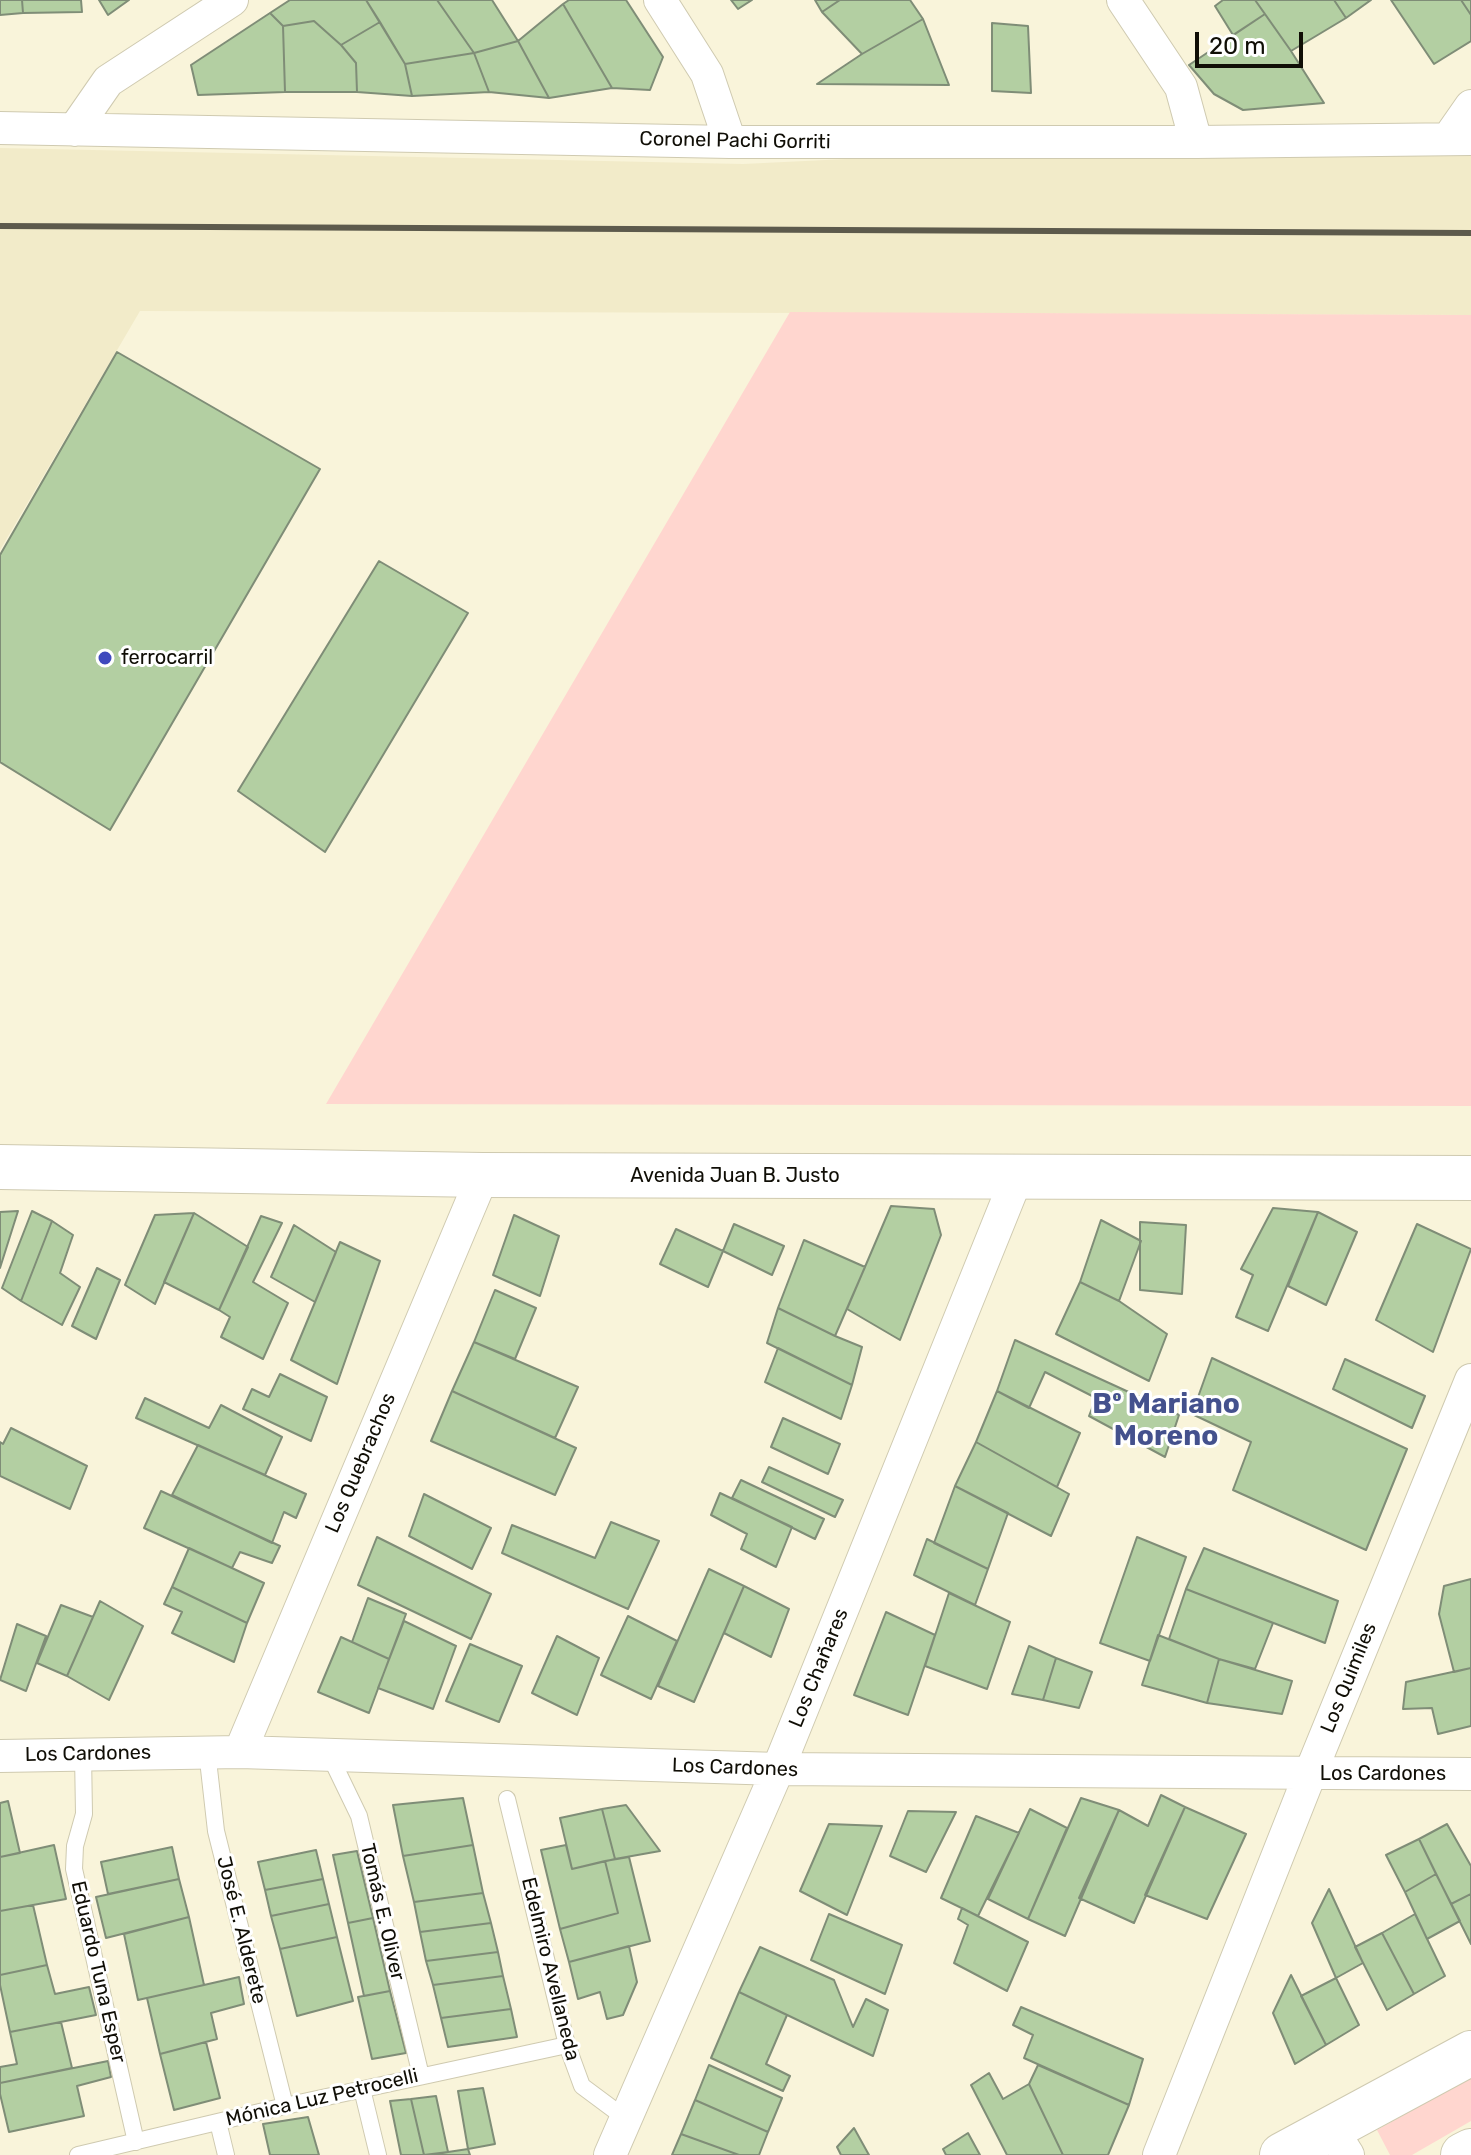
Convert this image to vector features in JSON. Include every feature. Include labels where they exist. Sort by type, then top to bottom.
[{"type":"street","points":[[74,130],[108,81],[232,0]]},
{"type":"street","points":[[660,0],[707,74],[730,142]]},
{"type":"street","points":[[1123,0],[1181,87],[1196,142]]},
{"type":"street","points":[[1459,139],[1471,106]]},
{"type":"street","name":"Coronel Pachi Gorriti","points":[[0,128],[730,142],[1459,139]]},
{"type":"street","name":"Avenida Juan B. Justo","points":[[0,1167],[483,1175],[1471,1178]]},
{"type":"street","name":"Los Quebrachos","points":[[240,1752],[483,1175]]},
{"type":"street","name":"Los Chañares","points":[[610,2155],[778,1769],[1017,1177]]},
{"type":"street","name":"Los Quimiles","points":[[1159,2155],[1471,1380]]},
{"type":"street","name":"Los Cardones","points":[[0,1756],[207,1751],[778,1769],[1471,1774]]},
{"type":"street","points":[[1282,2155],[1340,2142],[1471,2053]]},
{"type":"street","points":[[1463,2155],[1471,2151]]},
{"type":"lane","name":"José E. Alderete","points":[[207,1751],[216,1831],[285,2106]]},
{"type":"lane","name":"Eduardo Tuna Esper","points":[[83,1754],[84,1814],[75,1846],[74,1869],[136,2142]]},
{"type":"lane","name":"Tomás E. Oliver","points":[[329,1754],[359,1816],[421,2076]]},
{"type":"lane","name":"Edelmiro Avellaneda","points":[[507,1799],[567,2045],[582,2086],[625,2118]]},
{"type":"lane","name":"Mónica Luz Petrocelli","points":[[78,2155],[567,2045]]},
{"type":"lane","points":[[362,2089],[378,2155]]},
{"type":"lane","points":[[218,2122],[226,2155]]},
{"type":"shaded area","points":[[1471,139],[1471,315],[140,311],[0,550],[0,148],[743,164],[1196,142]]},
{"type":"shaded area","points":[[790,312],[1471,315],[1471,1106],[326,1104]]},
{"type":"shaded area","points":[[1471,2077],[1471,2121],[1412,2155],[1390,2155],[1377,2130]]},
{"type":"building","points":[[0,0],[22,0],[23,13],[0,15]]},
{"type":"building","points":[[22,0],[81,0],[82,12],[23,13]]},
{"type":"building","points":[[99,0],[129,0],[108,15]]},
{"type":"building","points":[[290,0],[366,0],[380,22],[341,45],[314,21],[283,26],[270,13]]},
{"type":"building","points":[[366,0],[437,0],[474,53],[405,64]]},
{"type":"building","points":[[437,0],[492,0],[518,41],[474,53]]},
{"type":"building","points":[[569,0],[626,0],[663,57],[650,90],[612,88],[563,4]]},
{"type":"building","points":[[731,0],[752,0],[738,9]]},
{"type":"building","points":[[815,0],[840,0],[822,12]]},
{"type":"building","points":[[840,0],[910,0],[923,19],[862,54],[822,12]]},
{"type":"building","points":[[1223,0],[1255,0],[1265,14],[1233,35],[1215,6]]},
{"type":"building","points":[[1255,0],[1334,0],[1346,18],[1291,51]]},
{"type":"building","points":[[1334,0],[1371,0],[1346,18]]},
{"type":"building","points":[[1391,0],[1461,0],[1471,15],[1471,41],[1434,64]]},
{"type":"building","points":[[1461,0],[1471,0],[1471,15]]},
{"type":"building","points":[[563,4],[612,88],[549,98],[518,41]]},
{"type":"building","points":[[270,13],[283,26],[285,92],[198,95],[191,65]]},
{"type":"building","points":[[1265,14],[1324,103],[1243,110],[1214,94],[1189,65]]},
{"type":"building","points":[[923,19],[949,85],[817,84],[862,54]]},
{"type":"building","points":[[314,21],[356,63],[357,92],[285,92],[283,26]]},
{"type":"building","points":[[380,22],[405,64],[412,96],[357,92],[356,63],[341,45]]},
{"type":"building","points":[[992,23],[1028,26],[1031,93],[992,91]]},
{"type":"building","points":[[518,41],[549,98],[489,92],[474,53]]},
{"type":"building","points":[[474,53],[489,92],[412,96],[405,64]]},
{"type":"building","name":"ferrocarril","points":[[117,352],[320,469],[110,830],[0,762],[0,555]]},
{"type":"building","points":[[379,561],[468,613],[325,852],[238,791]]},
{"type":"building","points":[[891,1206],[934,1209],[941,1235],[900,1340],[847,1309]]},
{"type":"building","points":[[1273,1208],[1318,1212],[1268,1331],[1236,1317],[1253,1275],[1241,1269]]},
{"type":"building","points":[[18,1211],[0,1268],[0,1212]]},
{"type":"building","points":[[32,1211],[52,1221],[21,1301],[2,1288]]},
{"type":"building","points":[[1318,1212],[1357,1232],[1326,1305],[1288,1286]]},
{"type":"building","points":[[194,1213],[155,1304],[125,1285],[155,1215]]},
{"type":"building","points":[[194,1213],[248,1247],[219,1310],[164,1282]]},
{"type":"building","points":[[514,1215],[559,1236],[540,1296],[493,1275]]},
{"type":"building","points":[[261,1216],[282,1223],[253,1282],[288,1303],[263,1359],[221,1337],[230,1317],[219,1310]]},
{"type":"building","points":[[1101,1220],[1141,1241],[1119,1301],[1080,1282]]},
{"type":"building","points":[[52,1221],[73,1235],[60,1273],[80,1287],[62,1325],[21,1301]]},
{"type":"building","points":[[1140,1222],[1186,1225],[1182,1294],[1140,1290]]},
{"type":"building","points":[[734,1224],[784,1246],[772,1275],[723,1251]]},
{"type":"building","points":[[1417,1224],[1471,1249],[1433,1352],[1376,1320]]},
{"type":"building","points":[[294,1225],[336,1252],[315,1302],[271,1277]]},
{"type":"building","points":[[676,1229],[723,1251],[708,1287],[660,1264]]},
{"type":"building","points":[[804,1240],[865,1267],[835,1336],[778,1308]]},
{"type":"building","points":[[340,1242],[380,1261],[337,1384],[291,1360]]},
{"type":"building","points":[[97,1268],[120,1280],[96,1339],[72,1326]]},
{"type":"building","points":[[1080,1282],[1119,1301],[1167,1334],[1149,1381],[1056,1334]]},
{"type":"building","points":[[495,1290],[536,1308],[515,1359],[474,1342]]},
{"type":"building","points":[[778,1308],[862,1347],[852,1385],[767,1343]]},
{"type":"building","points":[[1015,1340],[1179,1415],[1165,1457],[1089,1416],[1096,1398],[1045,1372],[1029,1408],[997,1391]]},
{"type":"building","points":[[474,1342],[578,1387],[555,1438],[452,1391]]},
{"type":"building","points":[[778,1348],[852,1385],[841,1419],[765,1382]]},
{"type":"building","points":[[1212,1358],[1407,1449],[1366,1550],[1233,1490],[1251,1442],[1192,1414]]},
{"type":"building","points":[[1345,1359],[1425,1396],[1412,1428],[1333,1389]]},
{"type":"building","points":[[280,1374],[327,1397],[311,1441],[243,1409],[252,1389],[269,1397]]},
{"type":"building","points":[[452,1391],[576,1448],[555,1495],[431,1441]]},
{"type":"building","points":[[997,1391],[1080,1433],[1057,1487],[976,1442]]},
{"type":"building","points":[[145,1398],[209,1428],[221,1405],[282,1437],[265,1475],[136,1418]]},
{"type":"building","points":[[783,1418],[840,1444],[828,1474],[771,1447]]},
{"type":"building","points":[[11,1428],[87,1466],[70,1509],[0,1476],[0,1442],[3,1444]]},
{"type":"building","points":[[976,1442],[1069,1494],[1051,1536],[955,1486]]},
{"type":"building","points":[[198,1445],[306,1494],[296,1518],[284,1512],[272,1543],[172,1495]]},
{"type":"building","points":[[769,1467],[843,1500],[835,1517],[762,1482]]},
{"type":"building","points":[[741,1480],[824,1519],[815,1539],[732,1498]]},
{"type":"building","points":[[955,1486],[1008,1513],[988,1569],[934,1543]]},
{"type":"building","points":[[161,1491],[280,1546],[272,1563],[240,1552],[232,1568],[144,1528]]},
{"type":"building","points":[[720,1493],[792,1527],[776,1567],[741,1549],[747,1534],[711,1515]]},
{"type":"building","points":[[424,1494],[491,1528],[472,1569],[409,1536]]},
{"type":"building","points":[[611,1522],[659,1541],[628,1609],[502,1553],[512,1525],[595,1558]]},
{"type":"building","points":[[377,1537],[491,1594],[471,1639],[358,1585]]},
{"type":"building","points":[[1137,1537],[1186,1557],[1150,1661],[1100,1643]]},
{"type":"building","points":[[927,1539],[988,1569],[975,1605],[914,1575]]},
{"type":"building","points":[[189,1548],[264,1583],[247,1623],[172,1587]]},
{"type":"building","points":[[1204,1548],[1338,1601],[1325,1643],[1186,1589]]},
{"type":"building","points":[[709,1569],[744,1586],[694,1702],[658,1686]]},
{"type":"building","points":[[1471,1579],[1471,1668],[1454,1672],[1439,1614],[1444,1586]]},
{"type":"building","points":[[744,1586],[789,1609],[771,1657],[724,1633]]},
{"type":"building","points":[[172,1587],[247,1623],[234,1662],[172,1633],[182,1612],[164,1604]]},
{"type":"building","points":[[1186,1589],[1273,1623],[1255,1669],[1219,1659],[1169,1639]]},
{"type":"building","points":[[949,1593],[1010,1622],[987,1689],[925,1666]]},
{"type":"building","points":[[368,1598],[406,1614],[389,1659],[352,1642]]},
{"type":"building","points":[[100,1601],[143,1626],[109,1700],[67,1676]]},
{"type":"building","points":[[61,1605],[93,1617],[67,1676],[37,1663]]},
{"type":"building","points":[[886,1612],[935,1635],[908,1715],[854,1695]]},
{"type":"building","points":[[628,1616],[677,1641],[651,1699],[601,1675]]},
{"type":"building","points":[[404,1621],[456,1646],[433,1709],[378,1688]]},
{"type":"building","points":[[17,1624],[46,1636],[26,1691],[0,1680]]},
{"type":"building","points":[[1158,1635],[1219,1659],[1207,1703],[1142,1685]]},
{"type":"building","points":[[557,1636],[599,1658],[577,1715],[532,1693]]},
{"type":"building","points":[[341,1637],[389,1659],[369,1713],[318,1692]]},
{"type":"building","points":[[470,1644],[522,1666],[499,1722],[446,1701]]},
{"type":"building","points":[[1029,1646],[1056,1658],[1043,1700],[1012,1694]]},
{"type":"building","points":[[1056,1658],[1092,1672],[1079,1708],[1043,1700]]},
{"type":"building","points":[[1219,1659],[1292,1681],[1282,1714],[1207,1703]]},
{"type":"building","points":[[1471,1668],[1471,1726],[1438,1734],[1432,1708],[1403,1709],[1406,1682]]},
{"type":"building","points":[[1161,1795],[1185,1807],[1134,1923],[1079,1898],[1119,1810],[1148,1826]]},
{"type":"building","points":[[463,1798],[473,1845],[403,1856],[393,1805]]},
{"type":"building","points":[[1081,1798],[1119,1810],[1065,1936],[1028,1919]]},
{"type":"building","points":[[8,1801],[20,1853],[0,1857],[0,1803]]},
{"type":"building","points":[[626,1805],[660,1851],[615,1859],[602,1809]]},
{"type":"building","points":[[1185,1807],[1246,1834],[1207,1919],[1145,1895]]},
{"type":"building","points":[[602,1809],[615,1859],[572,1869],[560,1818]]},
{"type":"building","points":[[1030,1809],[1067,1828],[1028,1919],[988,1899]]},
{"type":"building","points":[[908,1811],[956,1812],[926,1872],[890,1856]]},
{"type":"building","points":[[976,1816],[1019,1833],[978,1916],[941,1898]]},
{"type":"building","points":[[829,1824],[882,1826],[847,1915],[800,1891]]},
{"type":"building","points":[[1447,1824],[1471,1866],[1471,1894],[1451,1904],[1419,1839]]},
{"type":"building","points":[[1419,1839],[1436,1874],[1405,1892],[1386,1855]]},
{"type":"building","points":[[54,1845],[66,1899],[0,1911],[0,1857]]},
{"type":"building","points":[[473,1845],[483,1893],[414,1902],[403,1856]]},
{"type":"building","points":[[566,1845],[572,1869],[605,1861],[618,1913],[560,1929],[541,1850]]},
{"type":"building","points":[[172,1847],[179,1879],[108,1894],[101,1862]]},
{"type":"building","points":[[316,1850],[323,1879],[265,1890],[258,1862]]},
{"type":"building","points":[[357,1851],[373,1918],[348,1923],[333,1855]]},
{"type":"building","points":[[629,1857],[650,1941],[569,1962],[560,1929],[618,1913],[605,1861]]},
{"type":"building","points":[[1436,1874],[1460,1921],[1427,1939],[1405,1892]]},
{"type":"building","points":[[179,1879],[189,1917],[106,1938],[96,1897]]},
{"type":"building","points":[[323,1879],[329,1904],[271,1916],[265,1890]]},
{"type":"building","points":[[1329,1889],[1363,1963],[1336,1978],[1312,1923]]},
{"type":"building","points":[[483,1893],[491,1923],[420,1932],[414,1902]]},
{"type":"building","points":[[1471,1894],[1471,1944],[1451,1904]]},
{"type":"building","points":[[329,1904],[337,1937],[280,1949],[271,1916]]},
{"type":"building","points":[[33,1905],[47,1965],[0,1975],[0,1911]]},
{"type":"building","points":[[962,1908],[1028,1942],[1007,1991],[954,1963],[968,1925],[958,1919]]},
{"type":"building","points":[[829,1914],[902,1945],[885,1994],[811,1960]]},
{"type":"building","points":[[1415,1914],[1445,1976],[1414,1994],[1382,1933]]},
{"type":"building","points":[[189,1917],[204,1985],[138,2000],[124,1934]]},
{"type":"building","points":[[373,1918],[390,1991],[364,1996],[348,1923]]},
{"type":"building","points":[[491,1923],[498,1952],[426,1961],[420,1932]]},
{"type":"building","points":[[1382,1933],[1414,1994],[1387,2010],[1355,1947]]},
{"type":"building","points":[[337,1937],[353,2001],[297,2016],[280,1949]]},
{"type":"building","points":[[629,1946],[637,1982],[623,2015],[607,2019],[600,1992],[578,1999],[569,1962]]},
{"type":"building","points":[[760,1947],[834,1980],[853,2027],[866,1999],[888,2010],[873,2056],[739,1992]]},
{"type":"building","points":[[498,1952],[503,1976],[433,1985],[426,1961]]},
{"type":"building","points":[[47,1965],[55,1994],[89,1987],[96,2015],[10,2032],[0,1975]]},
{"type":"building","points":[[1291,1975],[1326,2045],[1295,2064],[1273,2013]]},
{"type":"building","points":[[503,1976],[511,2009],[441,2018],[433,1985]]},
{"type":"building","points":[[239,1977],[244,2004],[211,2013],[217,2039],[160,2054],[147,1998]]},
{"type":"building","points":[[1336,1978],[1359,2025],[1326,2045],[1301,1996]]},
{"type":"building","points":[[390,1991],[406,2053],[372,2059],[358,1997]]},
{"type":"building","points":[[739,1992],[787,2015],[766,2064],[790,2076],[783,2091],[711,2058]]},
{"type":"building","points":[[1021,2007],[1143,2059],[1129,2105],[1024,2058],[1033,2035],[1013,2025]]},
{"type":"building","points":[[511,2009],[517,2037],[448,2047],[441,2018]]},
{"type":"building","points":[[61,2022],[72,2068],[0,2083],[0,2067],[17,2064],[10,2032]]},
{"type":"building","points":[[206,2042],[220,2098],[174,2110],[160,2054]]},
{"type":"building","points":[[108,2061],[111,2077],[77,2086],[84,2116],[9,2132],[0,2083]]},
{"type":"building","points":[[709,2065],[782,2098],[768,2132],[695,2100]]},
{"type":"building","points":[[1038,2065],[1129,2105],[1108,2155],[1063,2155],[1029,2084]]},
{"type":"building","points":[[989,2073],[1003,2099],[1029,2084],[1063,2155],[1007,2155],[971,2085]]},
{"type":"building","points":[[483,2088],[495,2144],[468,2149],[458,2091]]},
{"type":"building","points":[[436,2096],[448,2152],[424,2155],[411,2099]]},
{"type":"building","points":[[411,2099],[424,2155],[401,2155],[390,2101]]},
{"type":"building","points":[[695,2100],[768,2132],[759,2155],[739,2155],[681,2134]]},
{"type":"building","points":[[308,2117],[319,2155],[270,2155],[263,2124]]},
{"type":"building","points":[[854,2128],[869,2155],[841,2155],[837,2147]]},
{"type":"building","points":[[968,2133],[980,2155],[946,2155],[943,2149]]},
{"type":"building","points":[[681,2134],[739,2155],[672,2155]]},
{"type":"building","points":[[468,2149],[470,2155],[432,2155],[448,2152]]},
{"type":"railway","points":[[0,226],[1471,233]]},
{"type":"place","name":"ferrocarril","points":[[105,658]]},
{"type":"district","name":"Bº Mariano Moreno","points":[[1166,1421]]}]
